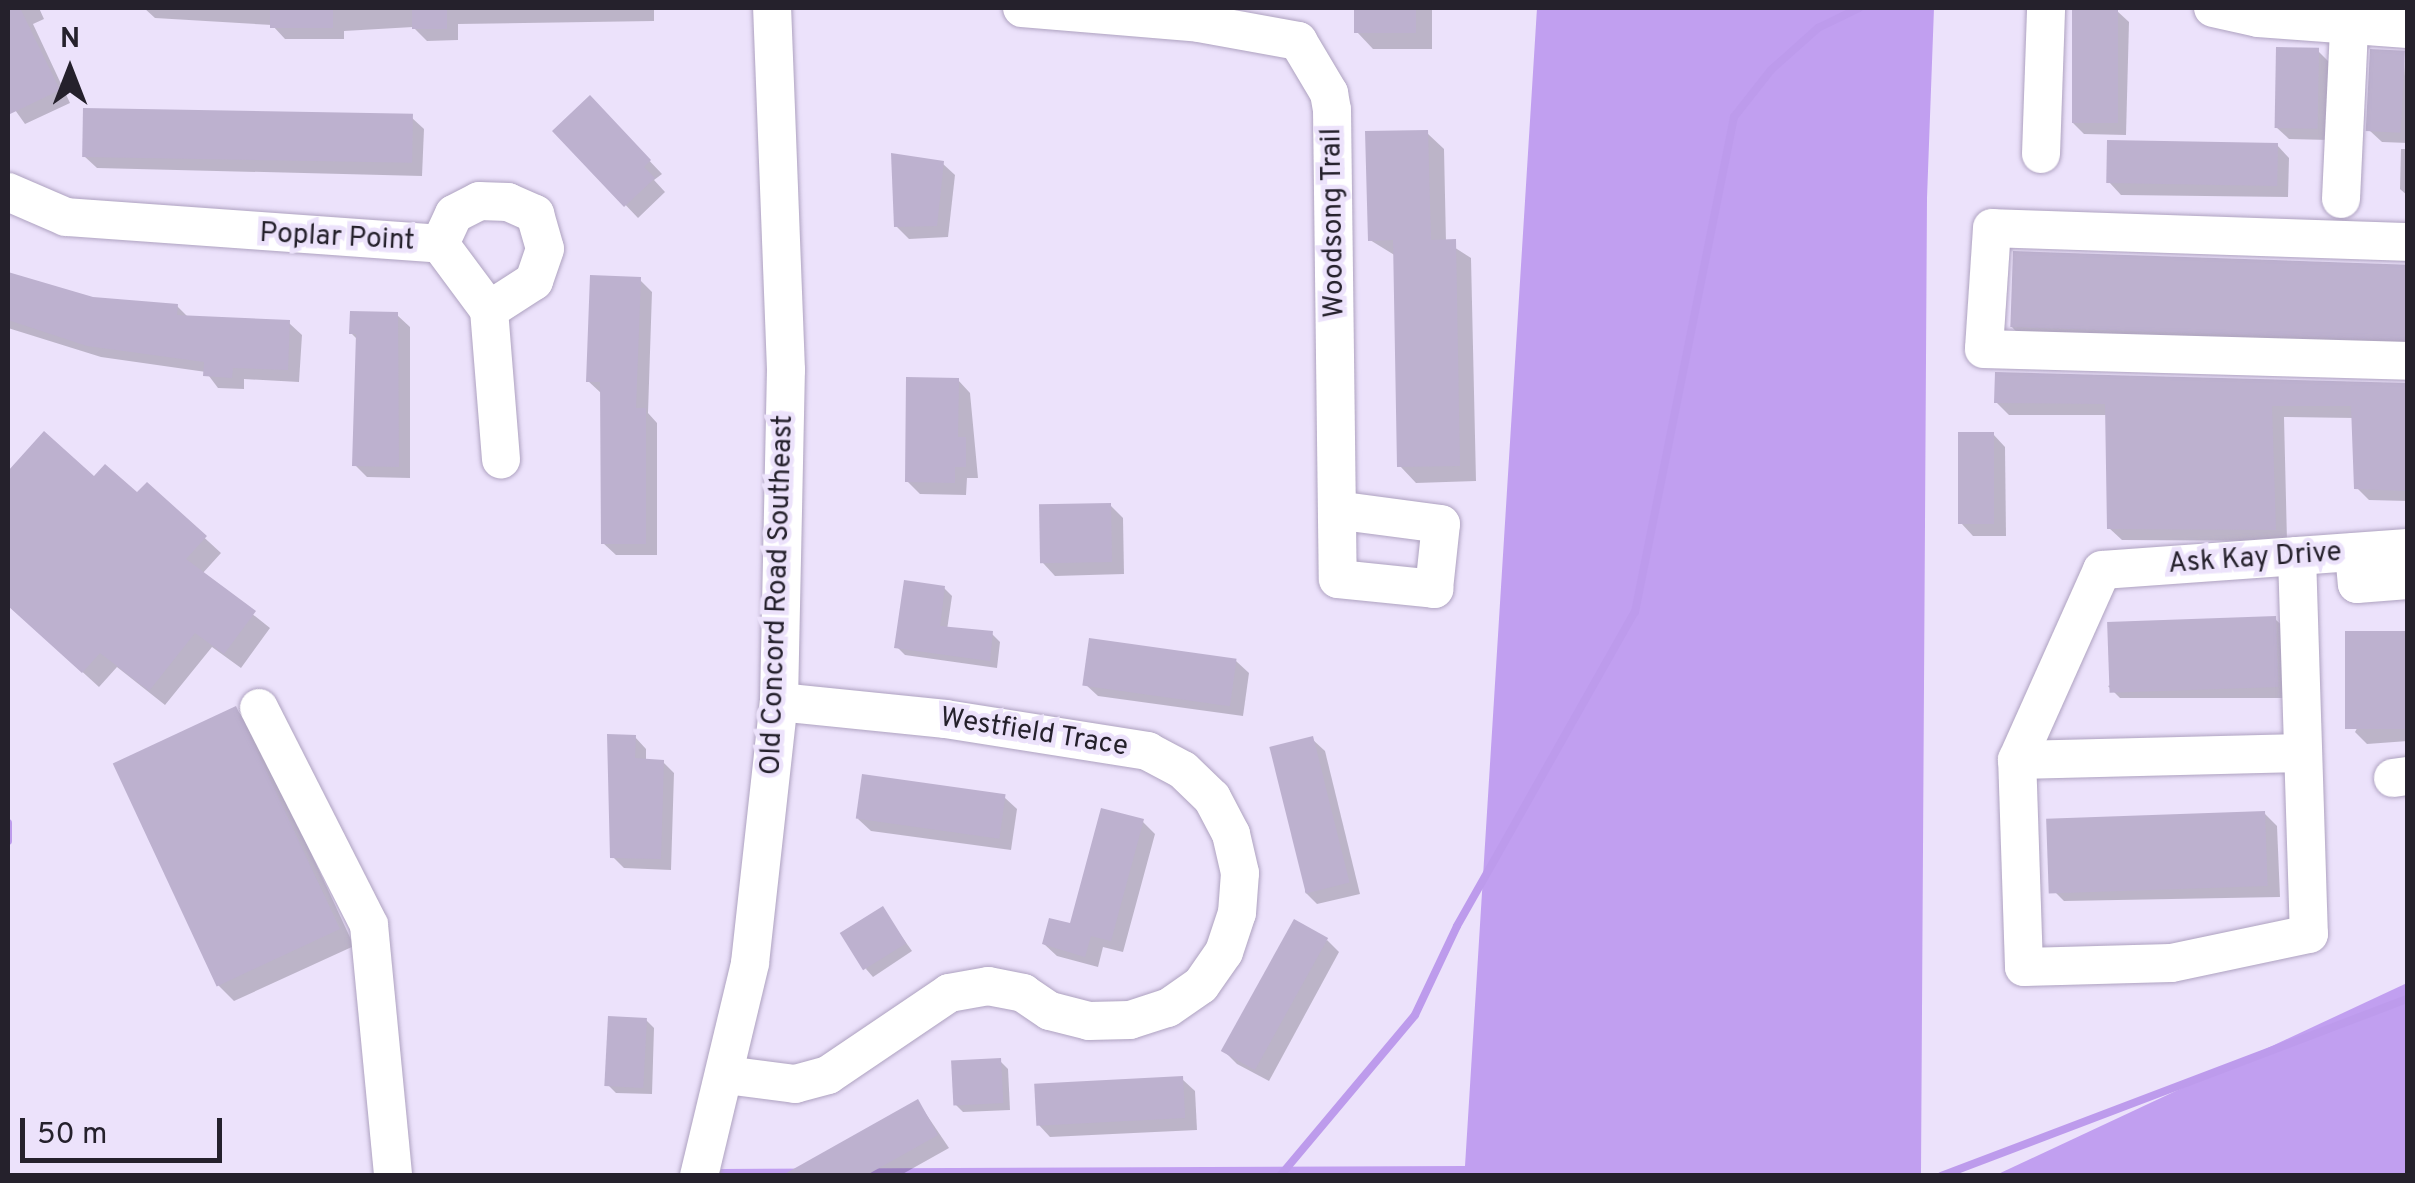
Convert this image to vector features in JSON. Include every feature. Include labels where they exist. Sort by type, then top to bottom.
[{"type":"street","name":"Old Concord Road Southeast","points":[[699,1176],[726,1074],[767,840],[779,702],[786,370],[772,8]]},
{"type":"street","name":"Woodsong Trail","points":[[1022,8],[1199,22],[1298,42],[1329,93],[1332,110],[1342,511]]},
{"type":"street","points":[[2041,154],[2046,8]]},
{"type":"street","points":[[2213,8],[2349,26],[2408,29]]},
{"type":"street","points":[[2341,199],[2349,26]]},
{"type":"street","name":"Poplar Point","points":[[8,192],[66,217],[440,244],[489,310]]},
{"type":"street","points":[[440,244],[454,214],[479,201],[508,202],[535,214],[545,249],[534,281],[489,310],[501,460]]},
{"type":"street","points":[[2408,242],[1992,228],[1984,349],[2408,361]]},
{"type":"street","name":"Ask Kay Drive","points":[[2016,760],[2102,570],[2408,548]]},
{"type":"street","points":[[2354,552],[2356,584],[2408,580]]},
{"type":"street","points":[[2296,556],[2308,934],[2171,962],[2024,966],[2016,760],[2302,753]]},
{"type":"street","name":"Westfield Trace","points":[[726,1074],[795,1084],[828,1074],[949,993],[988,986],[1023,993],[1050,1011],[1089,1020],[1130,1020],[1168,1008],[1202,985],[1224,952],[1238,914],[1240,874],[1232,834],[1212,798],[1184,770],[1148,752],[946,719],[779,702]]},
{"type":"street","points":[[259,708],[369,925],[393,1176]]},
{"type":"shaded area","points":[[1537,8],[1934,8],[1927,198],[1921,1175],[718,1176],[721,1169],[1465,1166]]},
{"type":"shaded area","points":[[2407,983],[2407,1175],[1996,1175]]},
{"type":"building","points":[[8,8],[20,8],[60,90],[8,115]]},
{"type":"building","points":[[270,8],[333,8],[333,28],[270,28]]},
{"type":"building","points":[[412,8],[447,8],[447,29],[412,29]]},
{"type":"building","points":[[1354,8],[1416,8],[1416,33],[1354,33]]},
{"type":"building","points":[[2072,8],[2118,8],[2118,123],[2072,123]]},
{"type":"building","points":[[2276,47],[2319,48],[2318,129],[2275,128]]},
{"type":"building","points":[[2370,49],[2405,51],[2401,133],[2366,131]]},
{"type":"building","points":[[590,95],[651,160],[644,167],[655,178],[624,207],[552,131]]},
{"type":"building","points":[[83,108],[413,114],[412,163],[82,157]]},
{"type":"building","points":[[1428,130],[1431,240],[1456,239],[1460,466],[1397,467],[1393,240],[1368,241],[1365,131]]},
{"type":"building","points":[[2107,140],[2278,143],[2277,186],[2106,183]]},
{"type":"building","points":[[891,153],[944,161],[937,226],[894,227]]},
{"type":"building","points":[[2013,251],[2408,265],[2405,341],[2010,327]]},
{"type":"building","points":[[8,272],[93,297],[178,304],[177,315],[290,320],[288,370],[233,368],[232,378],[203,376],[204,362],[87,346],[8,320]]},
{"type":"building","points":[[590,275],[641,277],[636,408],[646,408],[646,544],[601,544],[600,382],[586,382]]},
{"type":"building","points":[[350,311],[398,312],[399,467],[352,466],[356,334],[349,334]]},
{"type":"building","points":[[1995,372],[2408,383],[2408,491],[2354,489],[2351,406],[2272,406],[2276,530],[2107,529],[2105,404],[1994,403]]},
{"type":"building","points":[[906,377],[959,378],[958,437],[966,437],[966,467],[955,467],[955,483],[905,482]]},
{"type":"building","points":[[44,431],[94,476],[105,464],[137,492],[147,482],[207,536],[186,559],[256,611],[224,654],[195,633],[149,691],[100,653],[82,673],[8,606],[8,471]]},
{"type":"building","points":[[1958,432],[1994,432],[1994,524],[1958,524]]},
{"type":"building","points":[[1111,503],[1112,562],[1040,563],[1039,504]]},
{"type":"building","points":[[904,580],[945,586],[940,626],[993,631],[990,661],[894,648]]},
{"type":"building","points":[[2276,616],[2278,687],[2110,693],[2107,622]]},
{"type":"building","points":[[2345,631],[2408,631],[2408,729],[2345,729]]},
{"type":"building","points":[[1089,638],[1237,659],[1230,706],[1082,686]]},
{"type":"building","points":[[236,706],[340,929],[217,986],[113,763]]},
{"type":"building","points":[[607,734],[636,735],[635,758],[664,760],[661,859],[610,858]]},
{"type":"building","points":[[1313,736],[1350,883],[1306,893],[1269,747]]},
{"type":"building","points":[[862,774],[1006,794],[999,839],[856,819]]},
{"type":"building","points":[[1101,808],[1144,819],[1111,941],[1091,936],[1085,957],[1042,944],[1049,918],[1070,923]]},
{"type":"building","points":[[2265,811],[2268,886],[2049,894],[2046,819]]},
{"type":"building","points":[[883,906],[906,943],[863,970],[840,933]]},
{"type":"building","points":[[1294,919],[1328,938],[1255,1070],[1221,1051]]},
{"type":"building","points":[[608,1016],[647,1018],[643,1088],[604,1086]]},
{"type":"building","points":[[1001,1058],[1003,1103],[953,1106],[951,1061]]},
{"type":"building","points":[[1183,1076],[1185,1118],[1036,1126],[1034,1084]]},
{"type":"building","points":[[918,1099],[938,1135],[865,1176],[781,1176]]},
{"type":"waterway","points":[[1280,1176],[1415,1015],[1457,926],[1635,612],[1734,117],[1771,70],[1818,28],[1859,8]]},
{"type":"waterway","points":[[8,823],[8,841]]},
{"type":"waterway","points":[[1941,1176],[2408,999]]}]
